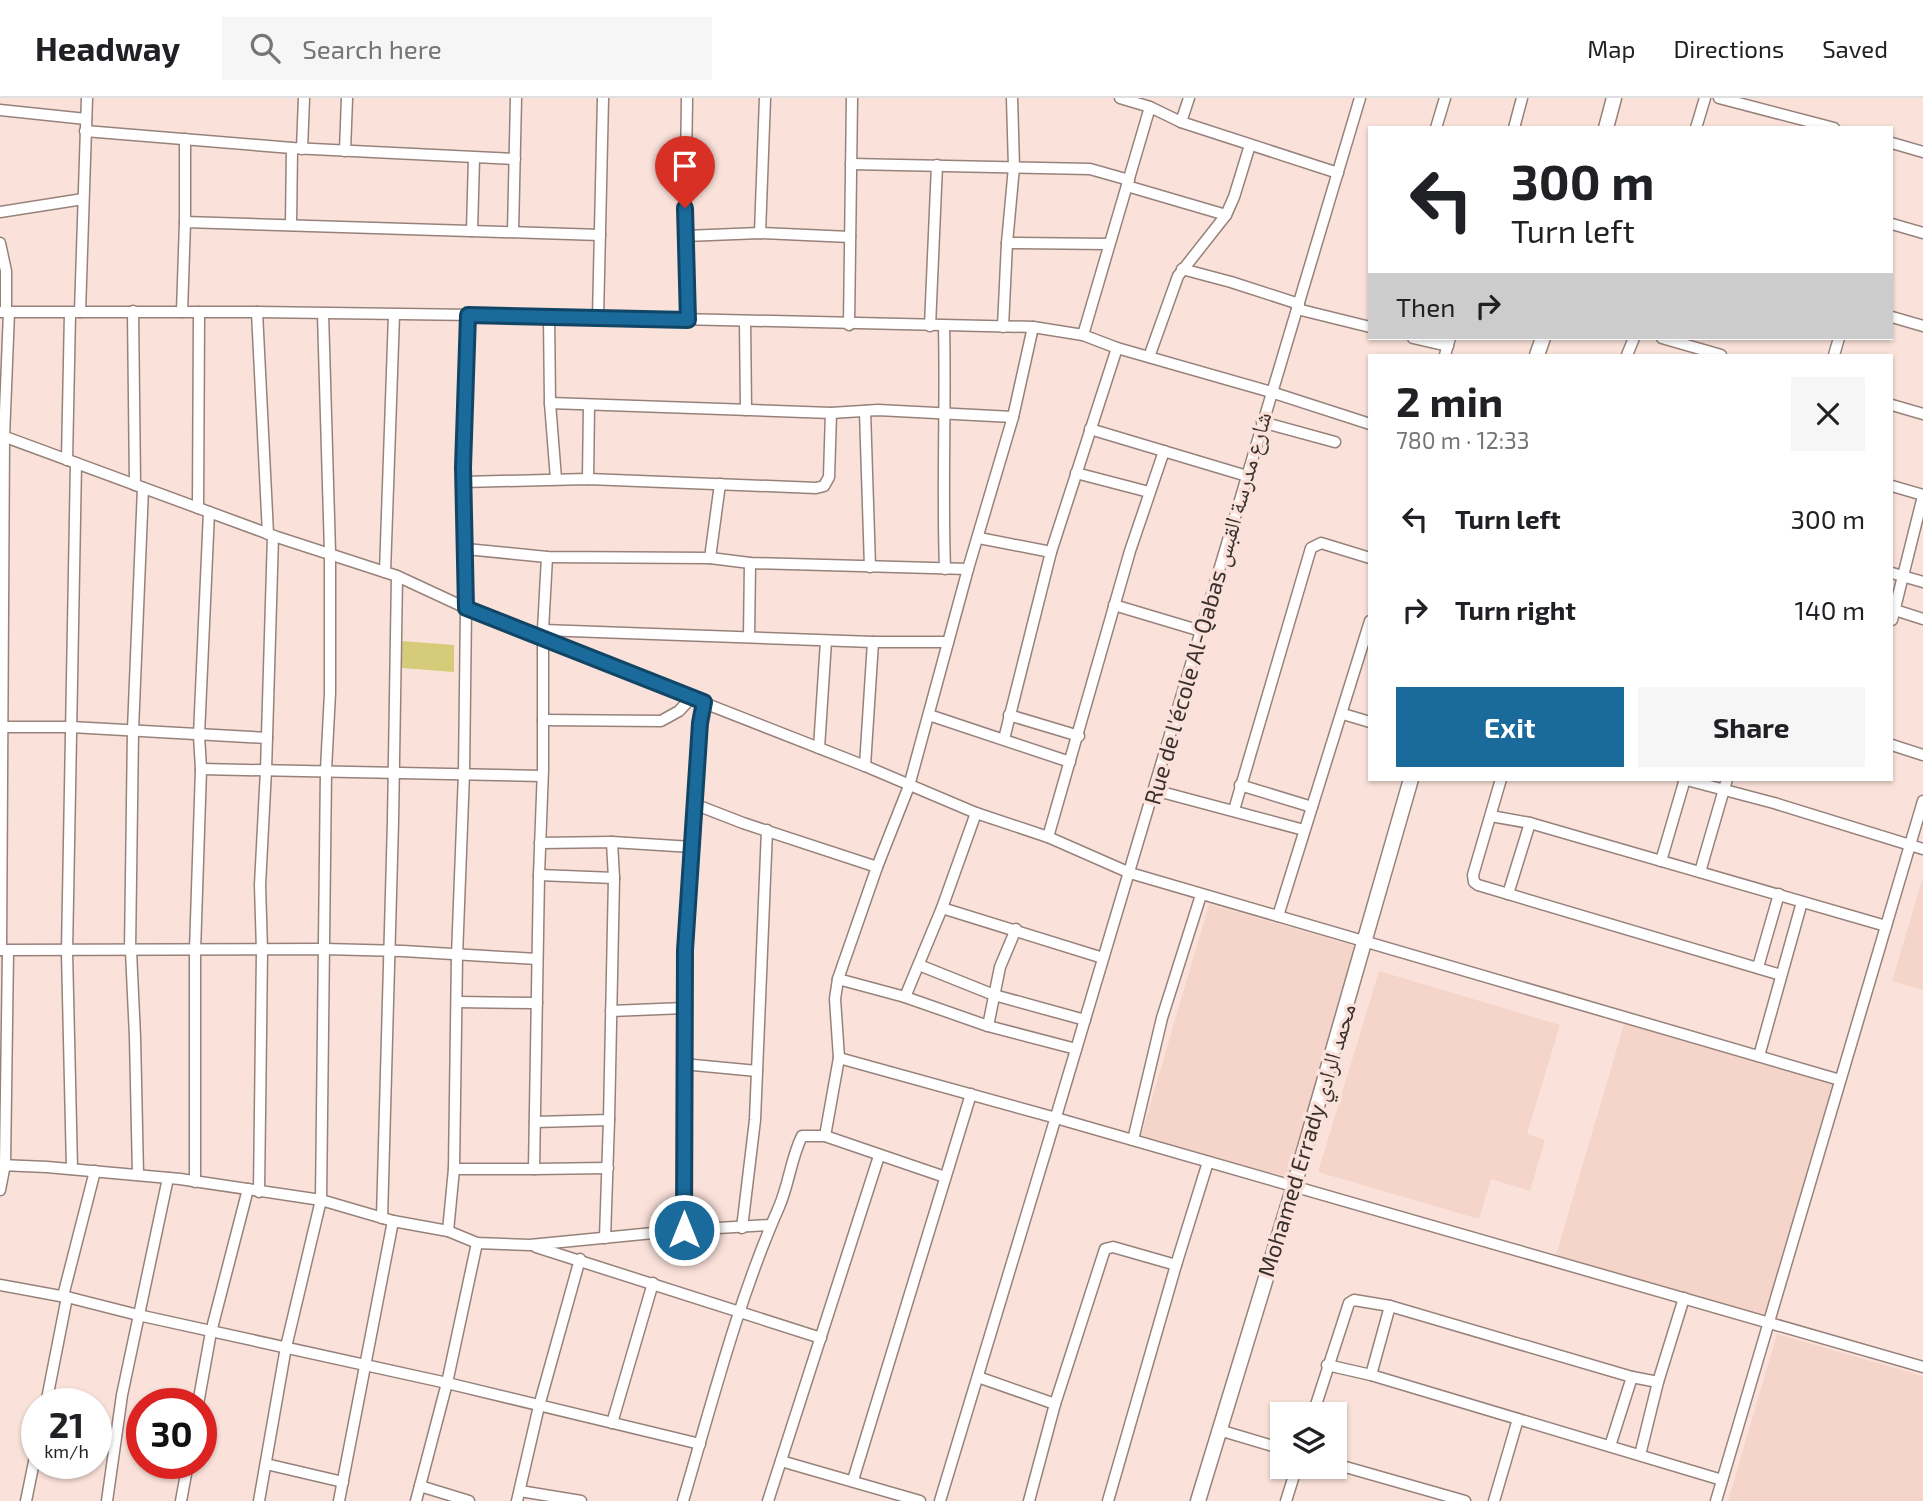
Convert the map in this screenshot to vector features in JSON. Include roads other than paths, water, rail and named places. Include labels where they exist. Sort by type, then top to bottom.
[{"type":"street","points":[[72,1169],[66,951],[71,727],[71,461],[75,313],[83,199],[86,98]]},
{"type":"street","points":[[291,225],[304,98]]},
{"type":"street","points":[[345,151],[347,98]]},
{"type":"street","points":[[513,232],[516,98]]},
{"type":"street","points":[[598,318],[603,98]]},
{"type":"street","points":[[687,98],[685,236],[688,320]]},
{"type":"street","points":[[760,233],[765,98]]},
{"type":"street","points":[[849,325],[852,98]]},
{"type":"street","points":[[1003,327],[1014,167],[1012,98]]},
{"type":"street","points":[[1120,98],[1150,107],[1181,122],[1338,173]]},
{"type":"street","points":[[1181,122],[1189,98]]},
{"type":"street","points":[[1437,126],[1445,98]]},
{"type":"street","points":[[1515,126],[1522,98]]},
{"type":"street","points":[[1607,126],[1614,98]]},
{"type":"street","points":[[1697,126],[1705,98]]},
{"type":"street","points":[[1719,98],[1826,126]]},
{"type":"street","name":"Rue de l'école Al-Qabas شارع مدرسة القبس","points":[[940,1501],[1130,873],[1270,392],[1338,173],[1357,99]]},
{"type":"street","points":[[1083,335],[1150,107]]},
{"type":"street","points":[[0,110],[86,119]]},
{"type":"street","points":[[85,131],[297,149],[515,159]]},
{"type":"street","points":[[181,312],[185,139]]},
{"type":"street","points":[[1893,144],[1923,152]]},
{"type":"street","points":[[1149,357],[1178,276],[1226,215],[1250,145]]},
{"type":"street","points":[[472,231],[474,158]]},
{"type":"street","points":[[851,164],[1090,169],[1226,215]]},
{"type":"street","points":[[930,326],[937,165]]},
{"type":"street","points":[[0,212],[83,199]]},
{"type":"street","points":[[185,222],[600,235]]},
{"type":"street","points":[[1893,224],[1923,233]]},
{"type":"street","points":[[685,236],[760,233],[850,237]]},
{"type":"street","points":[[0,243],[6,271],[2,436],[3,951],[0,1190]]},
{"type":"street","points":[[1007,243],[1109,244]]},
{"type":"street","points":[[1182,269],[1368,326]]},
{"type":"street","points":[[133,311],[139,487],[130,951],[138,1175]]},
{"type":"street","points":[[5,312],[549,316],[849,325],[1033,327],[1083,335],[1117,348],[1368,423]]},
{"type":"street","points":[[195,1182],[195,951],[201,768],[199,735],[203,510],[199,312]]},
{"type":"street","points":[[201,1388],[211,1332],[253,1190],[262,951],[260,885],[267,770],[270,535],[257,312]]},
{"type":"street","points":[[259,1501],[286,1347],[321,1200],[326,771],[330,693],[330,552],[323,314]]},
{"type":"street","points":[[385,572],[394,315]]},
{"type":"street","points":[[448,1231],[454,1169],[457,956],[464,773],[466,549],[463,482],[468,315]]},
{"type":"street","points":[[549,316],[550,403],[556,479]]},
{"type":"street","points":[[1893,317],[1923,326]]},
{"type":"street","points":[[745,321],[746,410]]},
{"type":"street","points":[[944,326],[946,413],[942,487],[945,569]]},
{"type":"street","points":[[825,1136],[838,1058],[835,999],[838,979],[909,786],[1013,417],[1033,327]]},
{"type":"street","points":[[1422,340],[1448,346]]},
{"type":"street","points":[[1670,340],[1718,354]]},
{"type":"street","points":[[1674,354],[1678,342]]},
{"type":"street","points":[[1004,739],[1051,552],[1117,348]]},
{"type":"street","points":[[550,403],[1013,417]]},
{"type":"street","points":[[587,479],[589,405]]},
{"type":"street","points":[[1893,405],[1923,414]]},
{"type":"street","points":[[866,411],[870,568]]},
{"type":"street","points":[[463,482],[587,479],[816,488],[824,486],[829,477],[831,413]]},
{"type":"street","points":[[1262,422],[1335,442]]},
{"type":"street","points":[[1090,429],[1247,475]]},
{"type":"street","points":[[2,436],[270,535],[330,552],[397,576],[466,608],[543,635],[865,765],[976,813],[1048,837],[1130,873],[1840,1080]]},
{"type":"street","points":[[1048,837],[1079,736],[1114,605],[1164,451]]},
{"type":"street","points":[[1076,473],[1149,492]]},
{"type":"street","points":[[710,558],[720,484]]},
{"type":"street","points":[[1893,486],[1923,495],[1897,574],[1893,615],[1923,619]]},
{"type":"street","points":[[979,538],[1051,552]]},
{"type":"street","points":[[1234,810],[1311,548],[1321,542],[1368,557]]},
{"type":"street","points":[[466,549],[547,557],[710,558],[750,563],[968,569]]},
{"type":"street","points":[[534,1169],[543,635],[547,557]]},
{"type":"street","points":[[749,637],[750,563]]},
{"type":"street","points":[[1897,574],[1923,582]]},
{"type":"street","points":[[339,1501],[365,1365],[387,1220],[389,951],[397,576]]},
{"type":"street","points":[[1114,605],[1201,631]]},
{"type":"street","points":[[1278,916],[1368,628]]},
{"type":"street","points":[[543,635],[948,642]]},
{"type":"street","points":[[819,748],[826,641]]},
{"type":"street","points":[[865,765],[873,642]]},
{"type":"street","points":[[543,720],[661,721],[679,711],[692,697]]},
{"type":"street","points":[[684,1230],[684,1008],[694,804],[704,702]]},
{"type":"street","points":[[1343,714],[1368,721]]},
{"type":"street","points":[[929,715],[1070,762]]},
{"type":"street","points":[[1009,715],[1079,736]]},
{"type":"street","points":[[2,727],[71,727],[267,738]]},
{"type":"street","points":[[1893,745],[1923,755]]},
{"type":"street","points":[[201,768],[542,776]]},
{"type":"street","name":"Mohamed Errady محمد الرادي","points":[[1198,1501],[1294,1186],[1410,781]]},
{"type":"street","points":[[1500,781],[1473,875],[1478,885],[1781,975]]},
{"type":"street","points":[[1661,860],[1683,781]]},
{"type":"street","points":[[1691,781],[1786,806],[1923,849]]},
{"type":"street","points":[[1700,872],[1726,781]]},
{"type":"street","points":[[1240,785],[1312,807]]},
{"type":"street","points":[[1154,790],[1304,830]]},
{"type":"street","points":[[1716,1501],[1923,801]]},
{"type":"street","points":[[694,804],[877,867]]},
{"type":"street","points":[[905,997],[942,908],[976,813]]},
{"type":"street","points":[[1491,816],[1530,823],[1886,926]]},
{"type":"street","points":[[1508,894],[1530,823]]},
{"type":"street","points":[[742,1228],[755,1120],[767,830]]},
{"type":"street","points":[[540,843],[612,842],[692,847]]},
{"type":"street","points":[[605,1238],[614,878],[612,842]]},
{"type":"street","points":[[539,875],[614,878]]},
{"type":"street","points":[[1758,967],[1779,894]]},
{"type":"street","points":[[1133,1140],[1162,1018],[1201,895]]},
{"type":"street","points":[[1759,1056],[1802,902]]},
{"type":"street","points":[[942,908],[1103,957]]},
{"type":"street","points":[[988,1026],[1000,967],[1016,929]]},
{"type":"street","points":[[3,951],[324,949],[537,959]]},
{"type":"street","points":[[919,965],[995,995],[1084,1020]]},
{"type":"street","points":[[838,979],[905,997],[988,1026],[1076,1049]]},
{"type":"street","points":[[457,1002],[537,1003]]},
{"type":"street","points":[[611,1011],[684,1008]]},
{"type":"street","points":[[838,1058],[1923,1367]]},
{"type":"street","points":[[683,1064],[757,1071]]},
{"type":"street","points":[[853,1480],[971,1094]]},
{"type":"street","points":[[535,1122],[609,1120]]},
{"type":"street","points":[[683,1501],[740,1311],[802,1136],[825,1136],[945,1177]]},
{"type":"street","points":[[768,1501],[879,1156]]},
{"type":"street","points":[[1108,1501],[1208,1162]]},
{"type":"street","points":[[2,1165],[168,1178],[321,1200],[387,1220],[448,1231],[477,1243],[530,1245],[684,1230],[769,1226]]},
{"type":"street","points":[[454,1169],[608,1168]]},
{"type":"street","points":[[49,1388],[65,1297],[95,1171]]},
{"type":"street","points":[[107,1501],[122,1395],[168,1178]]},
{"type":"street","points":[[416,1501],[447,1383],[477,1243]]},
{"type":"street","points":[[530,1245],[821,1338]]},
{"type":"street","points":[[1029,1501],[1055,1404],[1105,1249],[1113,1247],[1176,1265]]},
{"type":"street","points":[[580,1259],[539,1406],[519,1496],[581,1501]]},
{"type":"street","points":[[612,1423],[653,1283]]},
{"type":"street","points":[[0,1285],[65,1297],[447,1383],[700,1444]]},
{"type":"street","points":[[1640,1455],[1658,1382],[1684,1298]]},
{"type":"street","points":[[1316,1402],[1351,1301],[1357,1300],[1390,1306],[1632,1377],[1658,1382]]},
{"type":"street","points":[[1371,1376],[1390,1306]]},
{"type":"street","points":[[1327,1365],[1722,1479]]},
{"type":"street","points":[[978,1377],[1055,1404]]},
{"type":"street","points":[[1610,1446],[1632,1377]]},
{"type":"street","points":[[1494,1501],[1518,1419]]},
{"type":"street","points":[[1219,1430],[1270,1445]]},
{"type":"street","points":[[781,1461],[920,1501]]},
{"type":"street","points":[[266,1464],[343,1482]]},
{"type":"street","points":[[1347,1467],[1465,1501]]},
{"type":"street","points":[[26,1501],[30,1479]]},
{"type":"street","points":[[181,1501],[185,1479]]},
{"type":"street","points":[[1286,1501],[1293,1479]]},
{"type":"street","points":[[420,1486],[469,1501]]}]
